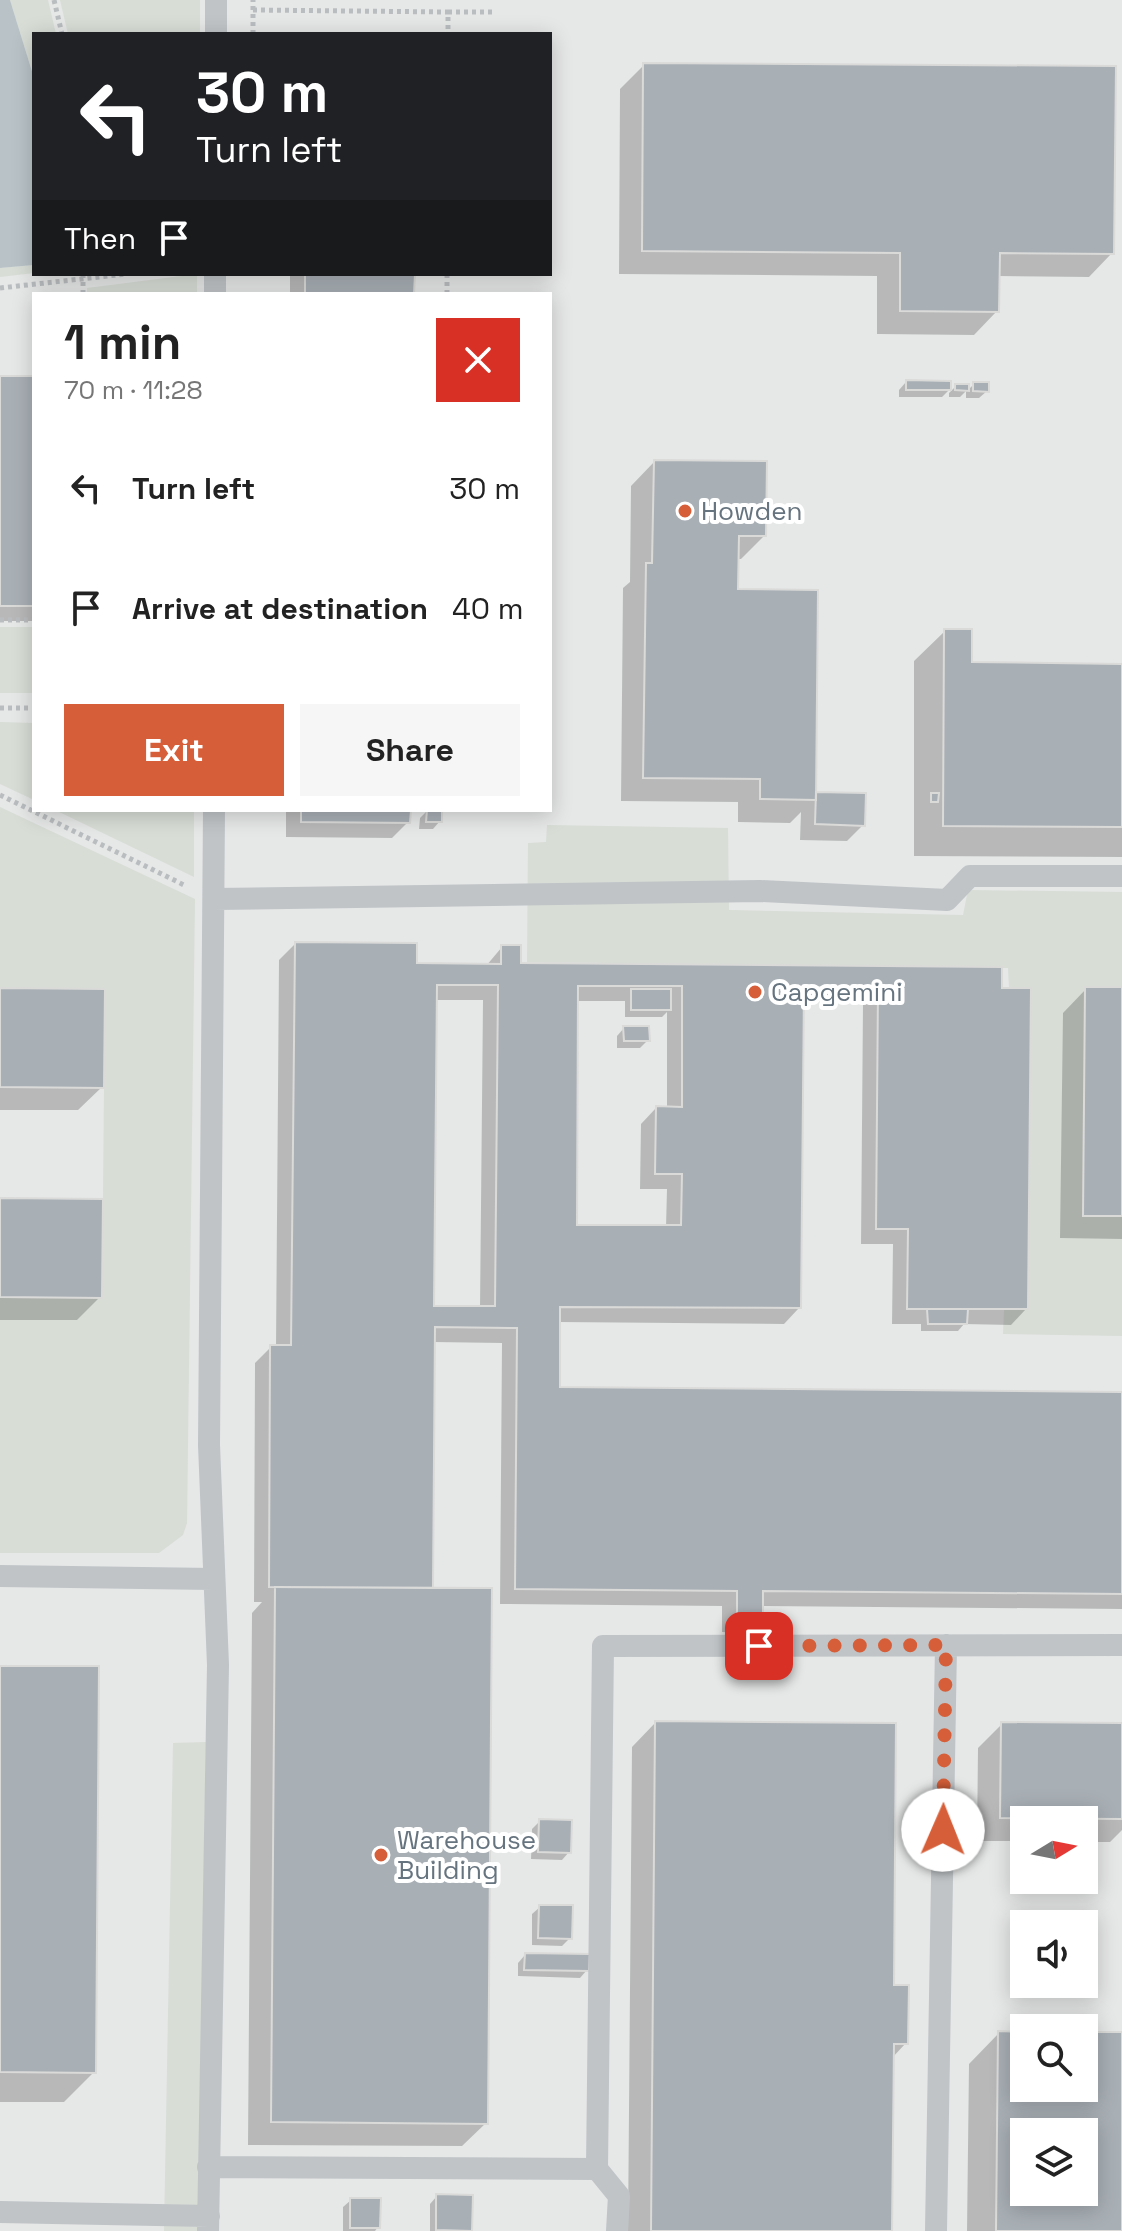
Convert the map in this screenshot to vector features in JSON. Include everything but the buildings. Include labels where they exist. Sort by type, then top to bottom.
[{"type":"lane","points":[[216,0],[216,32]]},
{"type":"lane","points":[[0,2212],[208,2223],[218,1665],[209,1445],[214,812]]},
{"type":"lane","points":[[214,899],[760,891],[947,900],[970,876],[1122,876]]},
{"type":"lane","points":[[0,1576],[213,1579]]},
{"type":"lane","points":[[936,2231],[946,1645]]},
{"type":"lane","points":[[617,2231],[619,2196],[597,2169],[603,1646],[1122,1645]]},
{"type":"lane","points":[[208,2167],[597,2169]]},
{"type":"path","points":[[54,0],[62,32]]},
{"type":"path","points":[[253,0],[253,32]]},
{"type":"path","points":[[253,10],[493,12]]},
{"type":"path","points":[[448,12],[448,32]]},
{"type":"path","points":[[0,288],[83,277]]},
{"type":"path","points":[[0,620],[32,620]]},
{"type":"path","points":[[0,708],[32,708]]},
{"type":"path","points":[[0,795],[32,811]]},
{"type":"path","points":[[35,812],[214,899]]},
{"type":"shaded area","points":[[0,0],[1122,0],[1122,2231],[0,2231]]},
{"type":"shaded area","points":[[0,0],[10,0],[32,72],[32,265],[0,268]]},
{"type":"shaded area","points":[[10,0],[48,0],[56,32],[32,32],[32,72]]},
{"type":"shaded area","points":[[60,0],[200,0],[200,32],[68,32]]},
{"type":"shaded area","points":[[32,265],[32,273],[0,277],[0,268]]},
{"type":"shaded area","points":[[197,276],[197,292],[87,292],[87,288]]},
{"type":"shaded area","points":[[0,627],[32,627],[32,693],[0,693]]},
{"type":"shaded area","points":[[0,722],[32,723],[32,799],[0,784]]},
{"type":"shaded area","points":[[0,807],[195,899],[187,1523],[183,1535],[159,1553],[0,1553],[0,1297],[102,1297],[105,989],[0,988]]},
{"type":"shaded area","points":[[59,812],[194,812],[194,877]]},
{"type":"shaded area","points":[[547,825],[728,828],[729,910],[963,915],[968,890],[1122,892],[1122,1336],[1003,1334],[1004,1308],[1028,1308],[1031,989],[1009,988],[1008,968],[527,962],[528,843],[546,842]]},
{"type":"shaded area","points":[[206,1742],[198,2231],[164,2231],[173,1743]]},
{"type":"place","name":"Howden","points":[[685,511]]},
{"type":"place","name":"Capgemini","points":[[755,992]]},
{"type":"place","name":"Warehouse Building","points":[[381,1855]]},
{"type":"route","points":[[759,1646],[946,1645],[943,1830]]}]
